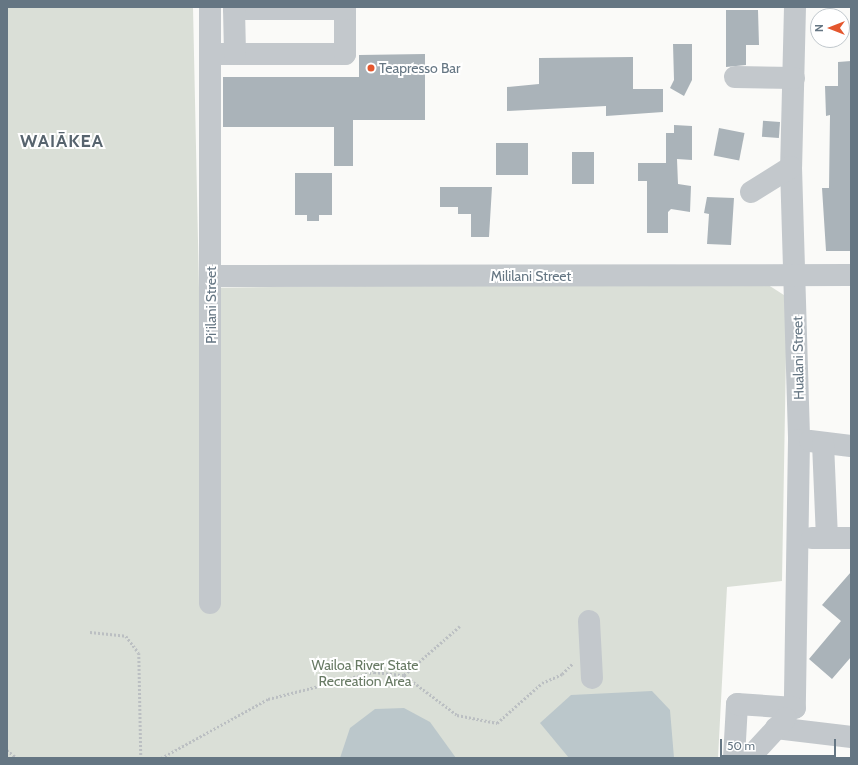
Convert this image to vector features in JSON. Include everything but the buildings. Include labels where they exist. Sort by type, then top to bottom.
[{"type":"street","name":"Pi‘ilani Street","points":[[210,7],[210,603]]},
{"type":"street","name":"Hualani Street","points":[[795,7],[794,78],[790,167],[796,275],[799,440],[795,708]]},
{"type":"street","points":[[210,54],[235,54],[345,54],[345,9],[234,9],[235,54]]},
{"type":"street","points":[[735,77],[794,78]]},
{"type":"street","points":[[751,192],[790,167]]},
{"type":"street","name":"Mililani Street","points":[[211,276],[851,275]]},
{"type":"street","points":[[799,440],[851,446]]},
{"type":"street","points":[[823,443],[827,538]]},
{"type":"street","points":[[797,538],[851,538]]},
{"type":"street","points":[[590,621],[592,678]]},
{"type":"street","points":[[734,758],[737,704],[795,708]]},
{"type":"street","points":[[749,758],[795,708]]},
{"type":"street","points":[[776,728],[851,737]]},
{"type":"path","points":[[404,675],[460,626]]},
{"type":"path","points":[[90,632],[126,636],[139,654],[140,758]]},
{"type":"path","points":[[161,758],[268,699],[374,672],[404,675],[457,715],[497,723],[542,683],[562,674],[575,661]]},
{"type":"path","points":[[7,750],[17,758]]},
{"type":"green space","name":"Wailoa River State Recreation Area","points":[[7,7],[193,7],[199,288],[762,281],[787,297],[782,581],[727,587],[718,758],[7,758]]},
{"type":"shaded area","points":[[652,691],[670,710],[674,758],[569,758],[540,723],[571,695]]},
{"type":"shaded area","points":[[404,708],[430,722],[456,758],[340,758],[350,728],[375,709]]},
{"type":"place","name":"Teapresso Bar","points":[[371,68]]},
{"type":"district","name":"WAIĀKEA","points":[[62,141]]}]
